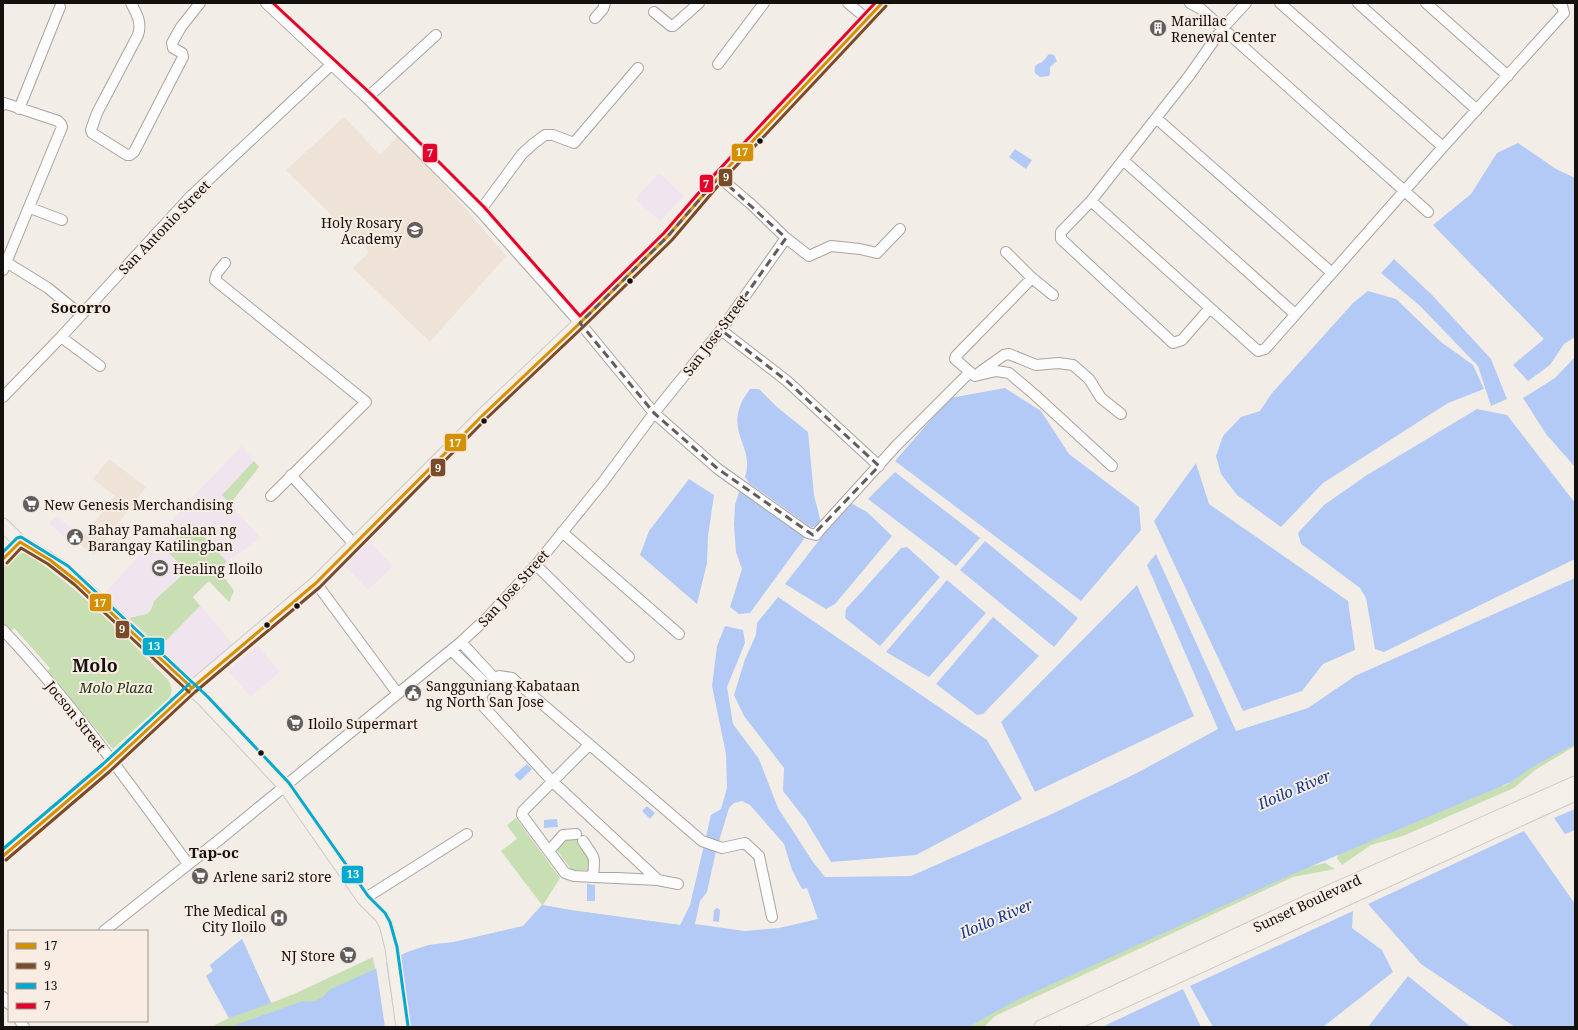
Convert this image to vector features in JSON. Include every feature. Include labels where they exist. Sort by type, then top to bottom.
[{"type":"main road","points":[[3,856],[113,761],[192,688],[316,583],[485,412],[580,323],[668,236],[719,177],[882,3]]},
{"type":"main road","points":[[3,525],[20,542],[65,570],[192,688],[285,786],[364,899],[386,924],[392,948],[404,1027]]},
{"type":"main road","points":[[3,559],[20,542]]},
{"type":"main road","name":"Sunset Boulevard","points":[[1067,1027],[1127,993],[1311,900],[1575,783]]},
{"type":"main road","name":"Sunset Boulevard","points":[[1041,1027],[1127,993],[1575,794]]},
{"type":"street","points":[[131,3],[139,18],[141,28],[97,113],[91,130],[92,133],[127,155],[134,152],[183,57],[182,53],[173,48],[172,43],[181,27],[200,3]]},
{"type":"street","points":[[266,3],[367,98],[480,211],[580,323],[654,413],[718,469],[811,535],[816,535],[879,466],[972,374],[1004,355],[1009,354],[1036,365],[1058,363],[1073,365],[1089,379],[1101,398],[1121,414]]},
{"type":"street","points":[[595,18],[603,9],[605,3]]},
{"type":"street","points":[[654,12],[673,26],[699,3]]},
{"type":"street","points":[[718,64],[764,3]]},
{"type":"street","points":[[848,3],[867,19]]},
{"type":"street","points":[[1190,3],[1201,9],[1428,212]]},
{"type":"street","points":[[1210,308],[1182,340],[1173,343],[1061,239],[1061,232],[1091,201],[1189,76],[1222,29],[1246,3]]},
{"type":"street","points":[[1280,3],[1443,147]]},
{"type":"street","points":[[1358,3],[1477,110]]},
{"type":"street","points":[[1426,3],[1508,76]]},
{"type":"street","points":[[1091,201],[1258,351],[1265,349],[1443,147],[1564,13],[1562,6],[1558,3]]},
{"type":"street","points":[[19,109],[60,7]]},
{"type":"street","points":[[367,98],[436,35]]},
{"type":"street","name":"San Antonio Street","points":[[3,397],[61,337],[190,197],[332,64]]},
{"type":"street","points":[[480,211],[522,154],[533,144],[545,135],[553,135],[574,143],[638,68]]},
{"type":"street","points":[[3,104],[58,121],[62,127],[5,266],[48,288],[81,314]]},
{"type":"street","points":[[1156,118],[1332,273]]},
{"type":"street","points":[[1123,160],[1295,314]]},
{"type":"street","points":[[719,177],[752,205],[786,238],[809,256],[831,246],[877,253],[900,228]]},
{"type":"street","points":[[30,208],[62,220]]},
{"type":"street","name":"San Jose Street","points":[[105,930],[398,694],[461,642],[488,617],[536,565],[603,482],[654,413],[720,330],[786,238]]},
{"type":"street","points":[[1006,252],[1032,278],[1052,295]]},
{"type":"street","points":[[225,263],[217,273],[215,280],[366,402],[271,496]]},
{"type":"street","points":[[1032,278],[956,356],[955,359],[972,374],[996,371],[1009,373],[1112,466]]},
{"type":"street","points":[[720,330],[787,381],[879,466]]},
{"type":"street","points":[[61,337],[100,366]]},
{"type":"street","points":[[291,475],[354,544]]},
{"type":"street","points":[[562,532],[679,634]]},
{"type":"street","points":[[536,565],[629,657]]},
{"type":"street","points":[[316,583],[398,694]]},
{"type":"street","name":"Jocson Street","points":[[3,630],[43,675],[113,761],[188,864]]},
{"type":"street","points":[[461,642],[492,682]]},
{"type":"street","points":[[451,650],[492,682]]},
{"type":"street","points":[[658,880],[553,782],[484,706],[481,695],[499,676],[512,678],[702,841],[722,848],[745,843],[759,856],[772,917]]},
{"type":"street","points":[[590,745],[523,811],[522,815],[565,873],[574,876],[658,880],[678,884]]},
{"type":"street","points":[[364,899],[467,834]]},
{"type":"street","points":[[548,851],[562,835],[579,838],[592,852],[595,859],[593,877]]},
{"type":"highlighted area","points":[[719,177],[786,238],[721,330],[787,381],[879,466],[813,535],[718,469],[654,413],[580,323],[668,236]]},
{"type":"shaded area","name":"Holy Rosary Academy","points":[[344,117],[380,155],[398,136],[465,208],[506,256],[430,342],[353,268],[369,252],[286,170]]},
{"type":"shaded area","points":[[659,173],[684,196],[660,221],[635,199]]},
{"type":"shaded area","points":[[242,446],[259,467],[230,504],[261,538],[227,562],[219,570],[234,591],[229,602],[209,581],[193,597],[234,645],[194,678],[188,675],[104,594],[203,486]]},
{"type":"shaded area","points":[[109,459],[146,487],[94,555],[78,543],[115,496],[93,479]]},
{"type":"shaded area","points":[[57,516],[72,529],[65,538],[49,523]]},
{"type":"shaded area","points":[[370,542],[393,566],[368,590],[345,566]]},
{"type":"shaded area","points":[[257,645],[280,672],[251,697],[228,671]]},
{"type":"green space","points":[[254,461],[259,467],[230,504],[222,495]]},
{"type":"green space","points":[[192,524],[227,562],[219,570],[234,591],[229,602],[209,581],[193,597],[200,606],[160,647],[129,618],[147,614],[151,610],[154,601],[182,575],[176,568],[180,564],[165,549]]},
{"type":"green space","name":"Molo Plaza","points":[[19,554],[28,554],[47,568],[84,598],[135,646],[168,680],[171,687],[169,698],[113,749],[47,672],[50,668],[14,628],[11,631],[3,623],[3,568]]},
{"type":"green space","points":[[1575,741],[1575,746],[1535,770],[1514,788],[1403,836],[1371,845],[1342,865],[1337,858],[1340,851],[1497,780],[1504,786],[1511,782],[1512,777]]},
{"type":"green space","points":[[516,818],[560,878],[543,905],[680,925],[404,966],[401,955],[429,945],[454,942],[523,926],[542,905],[501,851],[517,839],[507,825]]},
{"type":"green space","points":[[575,837],[591,855],[590,870],[572,870],[558,852],[557,849],[561,840]]},
{"type":"green space","points":[[1325,863],[1335,869],[1293,877],[995,1016],[984,1027],[941,1027],[1308,867]]},
{"type":"green space","points":[[242,939],[271,1003],[294,994],[373,957],[375,969],[335,997],[246,1027],[211,1027],[229,1018],[206,976],[213,971],[210,965]]},
{"type":"water","points":[[1049,54],[1054,55],[1057,61],[1050,67],[1049,76],[1040,77],[1035,73],[1035,67]]},
{"type":"water","points":[[1518,143],[1556,169],[1575,178],[1575,337],[1564,344],[1550,365],[1528,381],[1513,365],[1544,339],[1433,225],[1471,194],[1497,153]]},
{"type":"water","points":[[1015,149],[1032,160],[1026,169],[1009,157]]},
{"type":"water","points":[[1394,259],[1432,295],[1491,359],[1507,399],[1491,406],[1478,366],[1419,305],[1381,273]]},
{"type":"water","points":[[1368,291],[1396,299],[1441,342],[1473,365],[1484,389],[1448,403],[1323,483],[1281,527],[1237,495],[1221,474],[1216,456],[1223,436],[1241,417],[1260,411],[1272,393],[1353,303]]},
{"type":"water","points":[[1575,357],[1575,467],[1546,434],[1523,398],[1555,378]]},
{"type":"water","points":[[1005,388],[1041,411],[1069,454],[1139,507],[1141,530],[1081,601],[895,461],[950,398]]},
{"type":"water","points":[[750,389],[759,389],[777,407],[808,432],[814,495],[821,523],[812,528],[749,483],[745,477],[747,465],[746,455],[738,426],[738,415],[741,403]]},
{"type":"water","points":[[1477,409],[1507,415],[1575,503],[1575,559],[1384,652],[1375,649],[1366,598],[1360,588],[1301,544],[1298,533],[1324,505],[1367,475]]},
{"type":"water","points":[[1196,463],[1209,504],[1348,601],[1355,650],[1323,664],[1302,691],[1243,711],[1154,521]]},
{"type":"water","points":[[895,472],[980,538],[956,566],[868,499]]},
{"type":"water","points":[[689,479],[714,495],[708,536],[707,563],[697,604],[640,555],[649,531]]},
{"type":"water","points":[[740,489],[801,532],[804,539],[750,613],[739,614],[730,607],[742,569],[736,552],[734,525],[735,505]]},
{"type":"water","points":[[849,502],[867,512],[892,536],[835,604],[826,609],[785,584]]},
{"type":"water","points":[[985,541],[1078,618],[1054,647],[960,570]]},
{"type":"water","points":[[907,547],[940,577],[880,646],[845,618],[846,609],[901,548]]},
{"type":"water","name":"Iloilo River","points":[[1156,554],[1236,731],[1308,708],[1355,676],[1575,578],[1575,744],[1529,769],[1511,782],[1293,874],[1017,1000],[968,1027],[230,1027],[303,1001],[310,1002],[318,1000],[329,990],[375,969],[407,952],[429,945],[454,942],[523,926],[542,905],[680,925],[690,905],[711,815],[721,809],[727,788],[726,754],[712,686],[717,646],[725,626],[743,630],[745,643],[727,687],[733,724],[759,759],[778,808],[813,862],[825,877],[911,876],[1054,813],[1135,774],[1218,729],[1147,565]],"holes":[[[742,801],[750,805],[784,844],[792,870],[802,889],[807,888],[818,919],[779,928],[745,931],[695,924],[700,901],[707,892],[716,851],[729,808],[734,803]]]},
{"type":"water","points":[[947,580],[986,613],[929,677],[886,652]]},
{"type":"water","points":[[1137,585],[1194,716],[1035,792],[1001,722]]},
{"type":"water","points":[[778,597],[987,740],[1022,799],[916,855],[831,862],[805,819],[783,791],[784,768],[744,716],[734,695],[745,659],[756,635],[757,623]]},
{"type":"water","points":[[993,617],[1039,656],[983,714],[977,715],[936,684]]},
{"type":"water","points":[[93,660],[97,660],[99,661],[99,669],[93,670],[90,667],[90,663]]},
{"type":"water","points":[[527,764],[532,769],[520,781],[514,775]]},
{"type":"water","points":[[647,806],[655,813],[650,819],[642,811]]},
{"type":"water","points":[[1575,809],[1575,830],[1565,834],[1554,818]]},
{"type":"water","points":[[557,819],[558,827],[544,828],[544,820]]},
{"type":"water","points":[[1524,831],[1575,904],[1575,1027],[1515,1027],[1421,964],[1368,904]]},
{"type":"water","points":[[587,884],[595,885],[595,901],[587,901]]},
{"type":"water","points":[[717,908],[720,910],[719,922],[713,921],[714,910]]},
{"type":"water","points":[[1353,911],[1352,928],[1382,950],[1393,972],[1323,1027],[1213,1027],[1190,986]]},
{"type":"water","points":[[242,939],[271,1003],[229,1018],[206,976],[213,971],[210,965]]},
{"type":"water","points":[[1408,976],[1471,1027],[1368,1027]]},
{"type":"water","points":[[1183,989],[1201,1027],[1107,1027],[1106,1025]]},
{"type":"pier","points":[[386,963],[396,1027],[385,1027],[376,967]]},
{"type":"transit line","name":"7","points":[[273,3],[371,94],[484,207],[580,316],[664,233],[715,174],[875,3]]},
{"type":"transit line","name":"17","points":[[3,856],[106,768],[192,688],[316,583],[485,413],[580,323],[668,236],[719,177],[882,3]]},
{"type":"transit line","name":"9","points":[[6,860],[109,772],[195,692],[320,587],[488,417],[672,240],[723,180],[886,6]]},
{"type":"transit line","name":"13","points":[[3,552],[17,538],[21,537],[68,566],[208,697],[289,783],[368,896],[385,913],[390,922],[397,947],[408,1026]]},
{"type":"transit line","name":"17","points":[[3,559],[20,542],[50,560],[78,582],[192,688]]},
{"type":"transit line","name":"9","points":[[7,563],[21,548],[48,564],[75,585],[189,692]]},
{"type":"transit line","name":"13","points":[[3,849],[103,764],[189,684]]},
{"type":"place","name":"Marillac Renewal Center","points":[[1158,28]]},
{"type":"place","name":"Holy Rosary Academy","points":[[415,230]]},
{"type":"place","name":"New Genesis Merchandising","points":[[31,504]]},
{"type":"place","name":"Bahay Pamahalaan ng Barangay Katilingban","points":[[75,537]]},
{"type":"place","name":"Healing Iloilo","points":[[160,568]]},
{"type":"place","name":"Sangguniang Kabataan ng North San Jose","points":[[413,693]]},
{"type":"place","name":"Iloilo Supermart","points":[[295,723]]},
{"type":"place","name":"Arlene sari2 store","points":[[200,876]]},
{"type":"place","name":"The Medical City Iloilo","points":[[279,918]]},
{"type":"place","name":"NJ Store","points":[[348,955]]},
{"type":"district","name":"Socorro","points":[[81,307]]},
{"type":"district","name":"Molo","points":[[95,665]]},
{"type":"district","name":"Tap-oc","points":[[214,852]]}]
